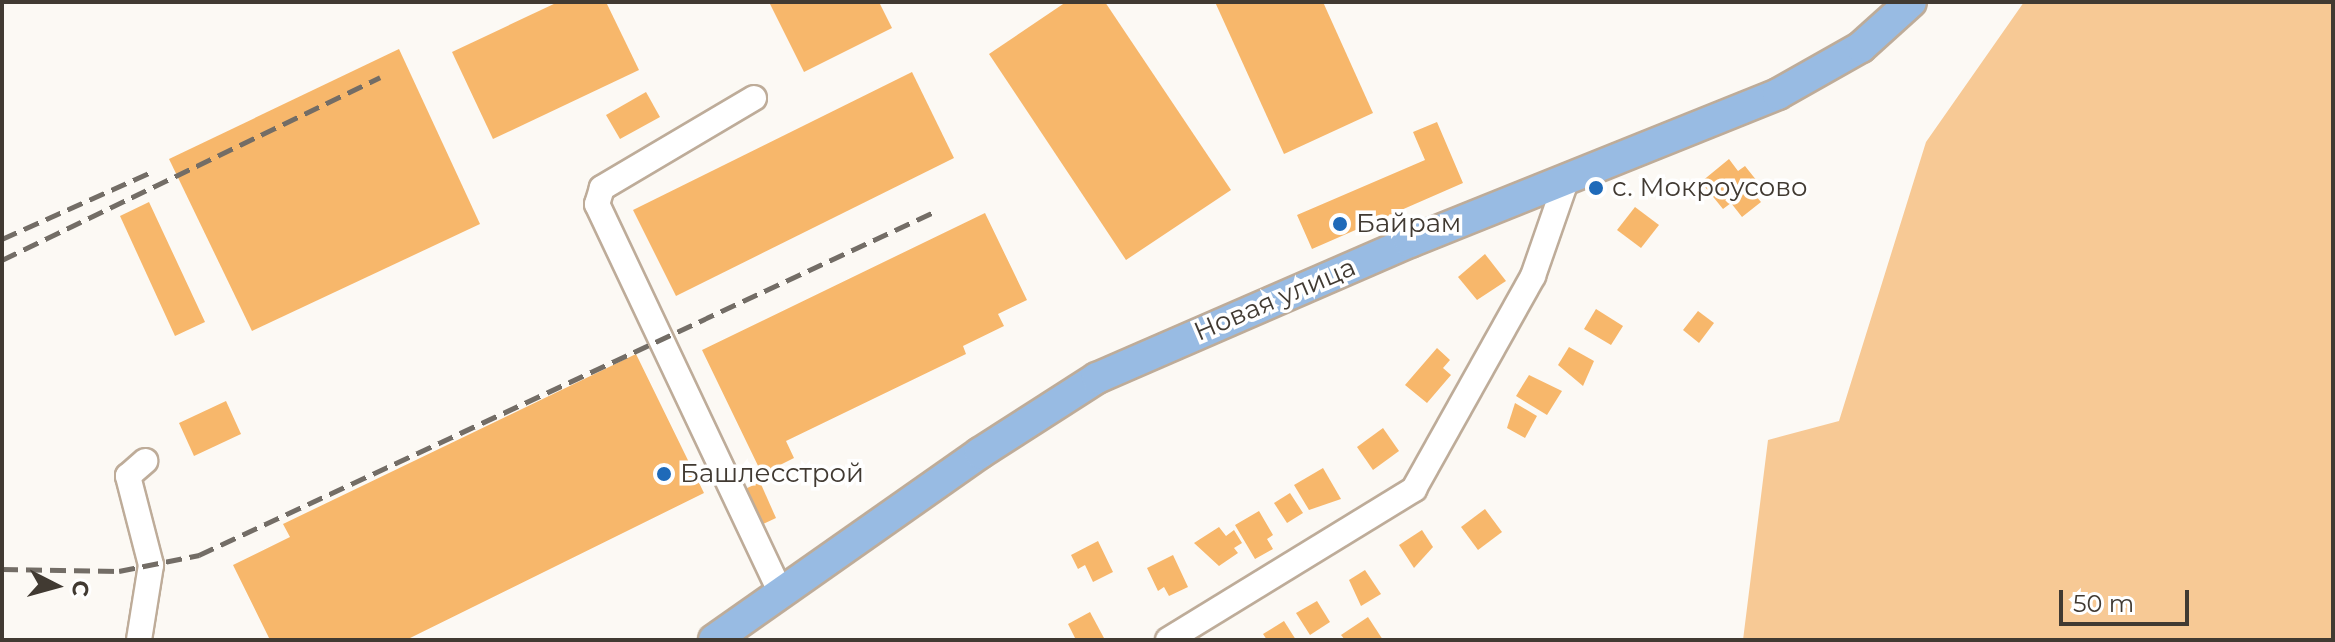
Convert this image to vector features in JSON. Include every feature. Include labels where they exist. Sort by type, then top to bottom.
[{"type":"main road","name":"Новая улица","points":[[714,640],[1097,378],[1410,242],[1565,184],[1778,94],[1861,47],[1911,2]]},
{"type":"street","points":[[754,98],[602,188],[597,204],[781,593]]},
{"type":"street","points":[[1168,640],[1414,489],[1533,276],[1565,184]]},
{"type":"street","points":[[139,640],[151,565],[128,476],[145,461]]},
{"type":"shaded area","points":[[2024,2],[2333,2],[2333,640],[1743,640],[1768,440],[1839,421],[1926,142]]},
{"type":"building","points":[[558,2],[606,2],[639,70],[493,139],[452,52]]},
{"type":"building","points":[[769,2],[879,2],[892,28],[804,72]]},
{"type":"building","points":[[1066,2],[1105,2],[1231,190],[1126,260],[989,54]]},
{"type":"building","points":[[1215,2],[1323,2],[1373,113],[1284,154]]},
{"type":"building","points":[[399,49],[480,224],[252,331],[169,159]]},
{"type":"building","points":[[912,72],[954,158],[676,296],[633,210]]},
{"type":"building","points":[[646,92],[660,117],[620,139],[606,115]]},
{"type":"building","points":[[1437,122],[1463,183],[1312,249],[1297,215],[1425,160],[1413,132]]},
{"type":"building","points":[[1729,159],[1738,171],[1745,166],[1757,181],[1749,188],[1761,202],[1742,217],[1731,203],[1723,209],[1701,182]]},
{"type":"building","points":[[149,202],[205,322],[175,336],[120,216]]},
{"type":"building","points":[[1635,207],[1659,225],[1641,248],[1617,230]]},
{"type":"building","points":[[985,213],[1027,300],[998,314],[1004,326],[963,346],[966,354],[786,441],[794,458],[762,474],[702,350]]},
{"type":"building","points":[[1485,254],[1506,281],[1477,300],[1458,277]]},
{"type":"building","points":[[1596,309],[1623,326],[1611,345],[1584,329]]},
{"type":"building","points":[[1698,311],[1714,323],[1699,343],[1683,330]]},
{"type":"building","points":[[1569,347],[1594,361],[1583,386],[1558,365]]},
{"type":"building","points":[[1437,348],[1450,360],[1443,368],[1451,375],[1427,403],[1405,385]]},
{"type":"building","points":[[636,354],[704,493],[406,640],[270,640],[233,565],[290,537],[283,524]]},
{"type":"building","points":[[1529,375],[1562,391],[1547,415],[1516,396]]},
{"type":"building","points":[[226,401],[241,434],[194,456],[179,423]]},
{"type":"building","points":[[1515,403],[1537,416],[1525,438],[1507,428]]},
{"type":"building","points":[[1383,428],[1399,451],[1373,470],[1357,447]]},
{"type":"building","points":[[1323,468],[1341,499],[1309,510],[1294,485]]},
{"type":"building","points":[[760,482],[776,518],[759,526],[743,490]]},
{"type":"building","points":[[1290,493],[1303,513],[1287,523],[1274,503]]},
{"type":"building","points":[[1485,509],[1502,532],[1478,550],[1461,527]]},
{"type":"building","points":[[1259,511],[1273,535],[1267,539],[1273,549],[1255,559],[1235,525]]},
{"type":"building","points":[[1219,527],[1226,536],[1234,530],[1242,543],[1234,548],[1238,553],[1219,566],[1194,543]]},
{"type":"building","points":[[1422,530],[1433,547],[1414,568],[1399,545]]},
{"type":"building","points":[[1098,541],[1113,572],[1093,582],[1085,565],[1078,569],[1071,555]]},
{"type":"building","points":[[1173,555],[1188,587],[1169,596],[1164,587],[1158,591],[1147,568]]},
{"type":"building","points":[[1365,570],[1381,594],[1361,606],[1349,580]]},
{"type":"building","points":[[1317,601],[1330,622],[1310,635],[1296,613]]},
{"type":"building","points":[[1090,612],[1104,638],[1076,640],[1068,624]]},
{"type":"building","points":[[1368,617],[1383,640],[1345,640],[1341,635]]},
{"type":"building","points":[[1284,621],[1296,640],[1267,640],[1263,634]]},
{"type":"railway","points":[[2,260],[380,77]]},
{"type":"railway","points":[[2,239],[151,172]]},
{"type":"railway","points":[[2,569],[119,571],[199,555],[934,212]]},
{"type":"place","name":"с. Мокроусово","points":[[1596,188]]},
{"type":"place","name":"Байрам","points":[[1340,224]]},
{"type":"place","name":"Башлесстрой","points":[[664,474]]}]
